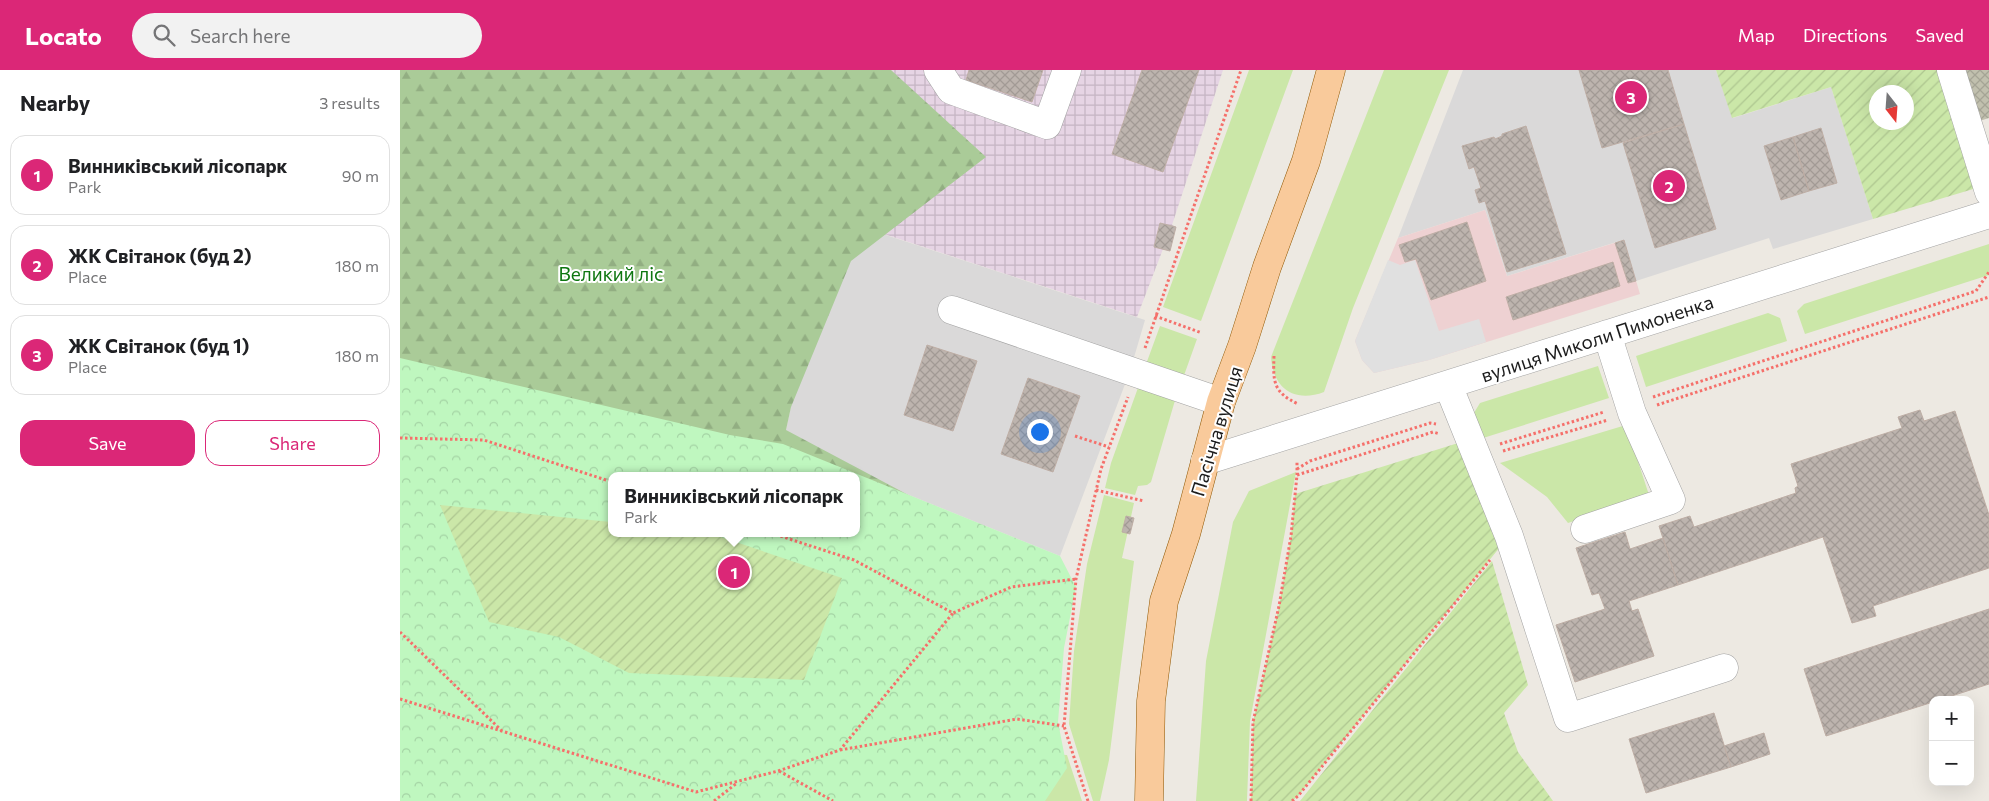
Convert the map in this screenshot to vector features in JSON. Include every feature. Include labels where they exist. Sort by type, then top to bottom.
[{"type":"main road","name":"Пасічна вулиця","points":[[1149,801],[1151,702],[1164,601],[1186,534],[1221,402],[1306,160],[1331,70]]},
{"type":"street","points":[[938,70],[951,90],[1047,125],[1067,70]]},
{"type":"street","points":[[1951,70],[1989,192]]},
{"type":"street","name":"вулиця Миколи Пимоненка","points":[[1205,461],[1989,214]]},
{"type":"street","points":[[952,310],[1221,402]]},
{"type":"street","points":[[1585,529],[1671,500],[1630,408],[1607,334]]},
{"type":"street","points":[[1448,385],[1509,536],[1568,718],[1724,668]]},
{"type":"path","points":[[1088,801],[1064,726],[1076,579],[1101,469],[1136,374],[1240,70]]},
{"type":"path","points":[[1472,444],[1630,408],[1976,291],[1989,272]]},
{"type":"path","points":[[1297,475],[1433,432],[1486,448],[1630,408],[1989,297]]},
{"type":"path","points":[[1155,316],[1202,333]]},
{"type":"path","points":[[1274,356],[1273,378],[1277,388],[1287,398],[1305,406]]},
{"type":"path","points":[[1297,468],[1310,461],[1430,423],[1443,424],[1455,428],[1472,444]]},
{"type":"path","points":[[1075,436],[1109,448]]},
{"type":"path","points":[[400,438],[484,440],[608,481]]},
{"type":"path","points":[[1250,801],[1253,722],[1279,606],[1291,536],[1297,475],[1296,462]]},
{"type":"path","points":[[1096,490],[1144,501]]},
{"type":"path","points":[[1292,801],[1509,536]]},
{"type":"path","points":[[783,537],[854,560],[953,613]]},
{"type":"path","points":[[840,750],[953,613],[1011,587],[1076,579]]},
{"type":"path","points":[[400,632],[502,731]]},
{"type":"path","points":[[400,699],[696,792],[778,771],[840,750],[1017,719],[1064,726]]},
{"type":"path","points":[[778,771],[833,801]]},
{"type":"path","points":[[714,801],[739,780]]},
{"type":"shaded area","points":[[789,70],[1223,70],[1172,225],[1176,227],[1170,251],[1163,249],[1137,317],[753,191]]},
{"type":"shaded area","points":[[1463,70],[1716,70],[1733,118],[1831,87],[1873,219],[1773,249],[1769,238],[1636,281],[1623,240],[1507,276],[1485,210],[1398,238]]},
{"type":"shaded area","points":[[1958,70],[1989,70],[1989,118],[1973,123]]},
{"type":"shaded area","points":[[1485,210],[1507,276],[1624,240],[1640,294],[1429,360],[1374,373],[1362,360],[1355,341],[1398,238]]},
{"type":"shaded area","points":[[831,217],[1145,320],[1130,371],[1060,556],[860,475],[860,472],[852,472],[783,444]]},
{"type":"shaded area","points":[[1388,260],[1400,265],[1415,260],[1439,331],[1479,319],[1486,342],[1429,360],[1374,373],[1362,360],[1355,341]]},
{"type":"green space","name":"Великий ліс","points":[[400,70],[891,70],[986,157],[851,261],[791,407],[786,430],[1042,566],[400,801]],"holes":[[[608,472],[860,472],[860,537],[840,537],[489,622],[608,525]]]},
{"type":"green space","points":[[1249,70],[1293,70],[1201,321],[1163,307]]},
{"type":"green space","points":[[1384,70],[1449,70],[1353,308],[1324,392],[1304,396],[1295,394],[1287,391],[1276,378],[1271,357]]},
{"type":"green space","points":[[1716,70],[1944,70],[1980,187],[1873,219],[1831,87],[1732,118]]},
{"type":"green space","points":[[1989,244],[1989,275],[1805,334],[1797,311],[1804,304]]},
{"type":"green space","points":[[1768,313],[1780,318],[1787,341],[1646,387],[1636,356]]},
{"type":"green space","points":[[1160,326],[1197,339],[1182,381],[1145,367]]},
{"type":"green space","points":[[400,358],[730,435],[783,444],[852,472],[608,472],[608,537],[860,537],[860,475],[1060,556],[1076,587],[1064,648],[1058,722],[1067,768],[1045,801],[400,801]]},
{"type":"green space","points":[[1598,366],[1609,398],[1480,439],[1472,416],[1480,403]]},
{"type":"green space","points":[[1139,385],[1176,397],[1151,482],[1147,485],[1138,486],[1135,495],[1105,488],[1111,463]]},
{"type":"green space","points":[[1626,425],[1649,495],[1568,523],[1547,497],[1500,463]]},
{"type":"green space","points":[[1471,439],[1509,536],[1298,796],[1292,801],[1251,801],[1253,722],[1279,606],[1291,536],[1295,494]]},
{"type":"green space","points":[[1296,472],[1250,721],[1247,801],[1196,801],[1206,661],[1233,522],[1249,491]]},
{"type":"green space","points":[[1104,495],[1134,503],[1122,558],[1134,561],[1109,760],[1100,801],[1093,801],[1069,724],[1074,651],[1087,564]]},
{"type":"green space","points":[[440,505],[608,522],[608,537],[721,537],[842,578],[804,680],[629,673],[559,637],[489,622]]},
{"type":"green space","points":[[1492,561],[1528,685],[1504,713],[1518,752],[1553,801],[1300,801]]},
{"type":"green space","points":[[1041,754],[1067,755],[1082,801],[1044,801]]},
{"type":"building","points":[[969,70],[1043,70],[1032,102],[966,80]]},
{"type":"building","points":[[1142,70],[1199,70],[1163,172],[1112,154]]},
{"type":"building","points":[[1579,70],[1668,70],[1684,124],[1602,148]]},
{"type":"building","points":[[1684,124],[1716,229],[1655,248],[1623,143]]},
{"type":"building","points":[[1526,126],[1566,254],[1507,272],[1485,201],[1479,203],[1475,190],[1481,188],[1474,167],[1469,169],[1462,146],[1494,137],[1495,139],[1502,136],[1502,134]]},
{"type":"building","points":[[1821,128],[1837,183],[1809,191],[1793,137]]},
{"type":"building","points":[[1793,137],[1809,191],[1781,200],[1764,146]]},
{"type":"building","points":[[1467,222],[1486,281],[1431,300],[1416,259],[1405,262],[1399,245]]},
{"type":"building","points":[[1160,223],[1176,227],[1170,251],[1154,247]]},
{"type":"building","points":[[1624,240],[1636,281],[1628,283],[1615,243]]},
{"type":"building","points":[[1613,262],[1620,286],[1513,320],[1506,297]]},
{"type":"building","points":[[927,345],[977,361],[953,431],[904,415]]},
{"type":"building","points":[[1028,378],[1080,396],[1053,472],[1001,454]]},
{"type":"building","points":[[1920,410],[1924,421],[1955,411],[1989,515],[1989,568],[1873,606],[1876,616],[1852,623],[1823,537],[1678,585],[1659,526],[1690,516],[1694,527],[1796,493],[1795,488],[1798,486],[1791,464],[1902,428],[1898,417]]},
{"type":"building","points":[[1126,516],[1134,518],[1130,534],[1122,532]]},
{"type":"building","points":[[1625,532],[1630,549],[1663,538],[1678,585],[1629,601],[1632,611],[1638,609],[1654,656],[1575,682],[1556,625],[1605,609],[1599,593],[1592,595],[1576,548]]},
{"type":"building","points":[[1989,609],[1989,684],[1952,696],[1929,696],[1929,703],[1826,736],[1804,669]]},
{"type":"building","points":[[1714,713],[1731,767],[1646,793],[1629,739]]},
{"type":"building","points":[[1764,733],[1770,754],[1731,767],[1724,746]]},
{"type":"place","name":"ЖК Світанок (буд 1)","points":[[1631,97]]},
{"type":"place","name":"ЖК Світанок (буд 2)","points":[[1669,186]]},
{"type":"place","name":"Винниківський лісопарк","points":[[734,572]]}]
